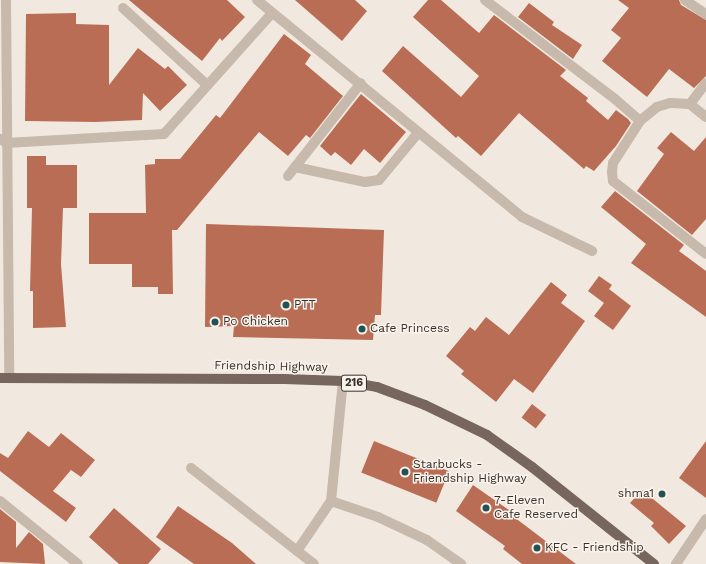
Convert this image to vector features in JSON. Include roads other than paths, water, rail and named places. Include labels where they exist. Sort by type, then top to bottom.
[{"type":"main road","name":"Friendship Highway","points":[[4,378],[343,381],[377,387],[425,405],[487,435],[532,467],[654,564]]},
{"type":"street","points":[[4,378],[3,141],[6,0]]},
{"type":"street","points":[[257,0],[361,83],[418,133],[522,217],[592,251]]},
{"type":"street","points":[[485,0],[615,99],[640,121]]},
{"type":"street","points":[[685,0],[706,14]]},
{"type":"street","points":[[122,8],[207,85]]},
{"type":"street","points":[[3,141],[164,134],[272,13]]},
{"type":"street","points":[[288,176],[361,83]]},
{"type":"street","points":[[690,104],[706,83]]},
{"type":"street","points":[[706,117],[690,104],[670,103],[657,107],[640,121],[613,163],[613,181],[706,254]]},
{"type":"street","points":[[295,167],[365,182],[379,180],[418,133]]},
{"type":"street","points":[[297,551],[331,501],[343,381]]},
{"type":"street","points":[[191,468],[314,564]]},
{"type":"street","points":[[0,501],[78,564]]},
{"type":"street","points":[[331,501],[378,517],[427,540],[461,564]]},
{"type":"street","points":[[676,564],[706,519]]},
{"type":"place","name":"PTT","points":[[286,305]]},
{"type":"place","name":"Po Chicken","points":[[215,322]]},
{"type":"place","name":"Cafe Princess","points":[[362,329]]},
{"type":"place","name":"Starbucks - Friendship Highway","points":[[405,472]]},
{"type":"place","name":"shma1","points":[[662,494]]},
{"type":"place","name":"7-Eleven Cafe Reserved","points":[[486,508]]},
{"type":"place","name":"KFC - Friendship","points":[[537,548]]}]
